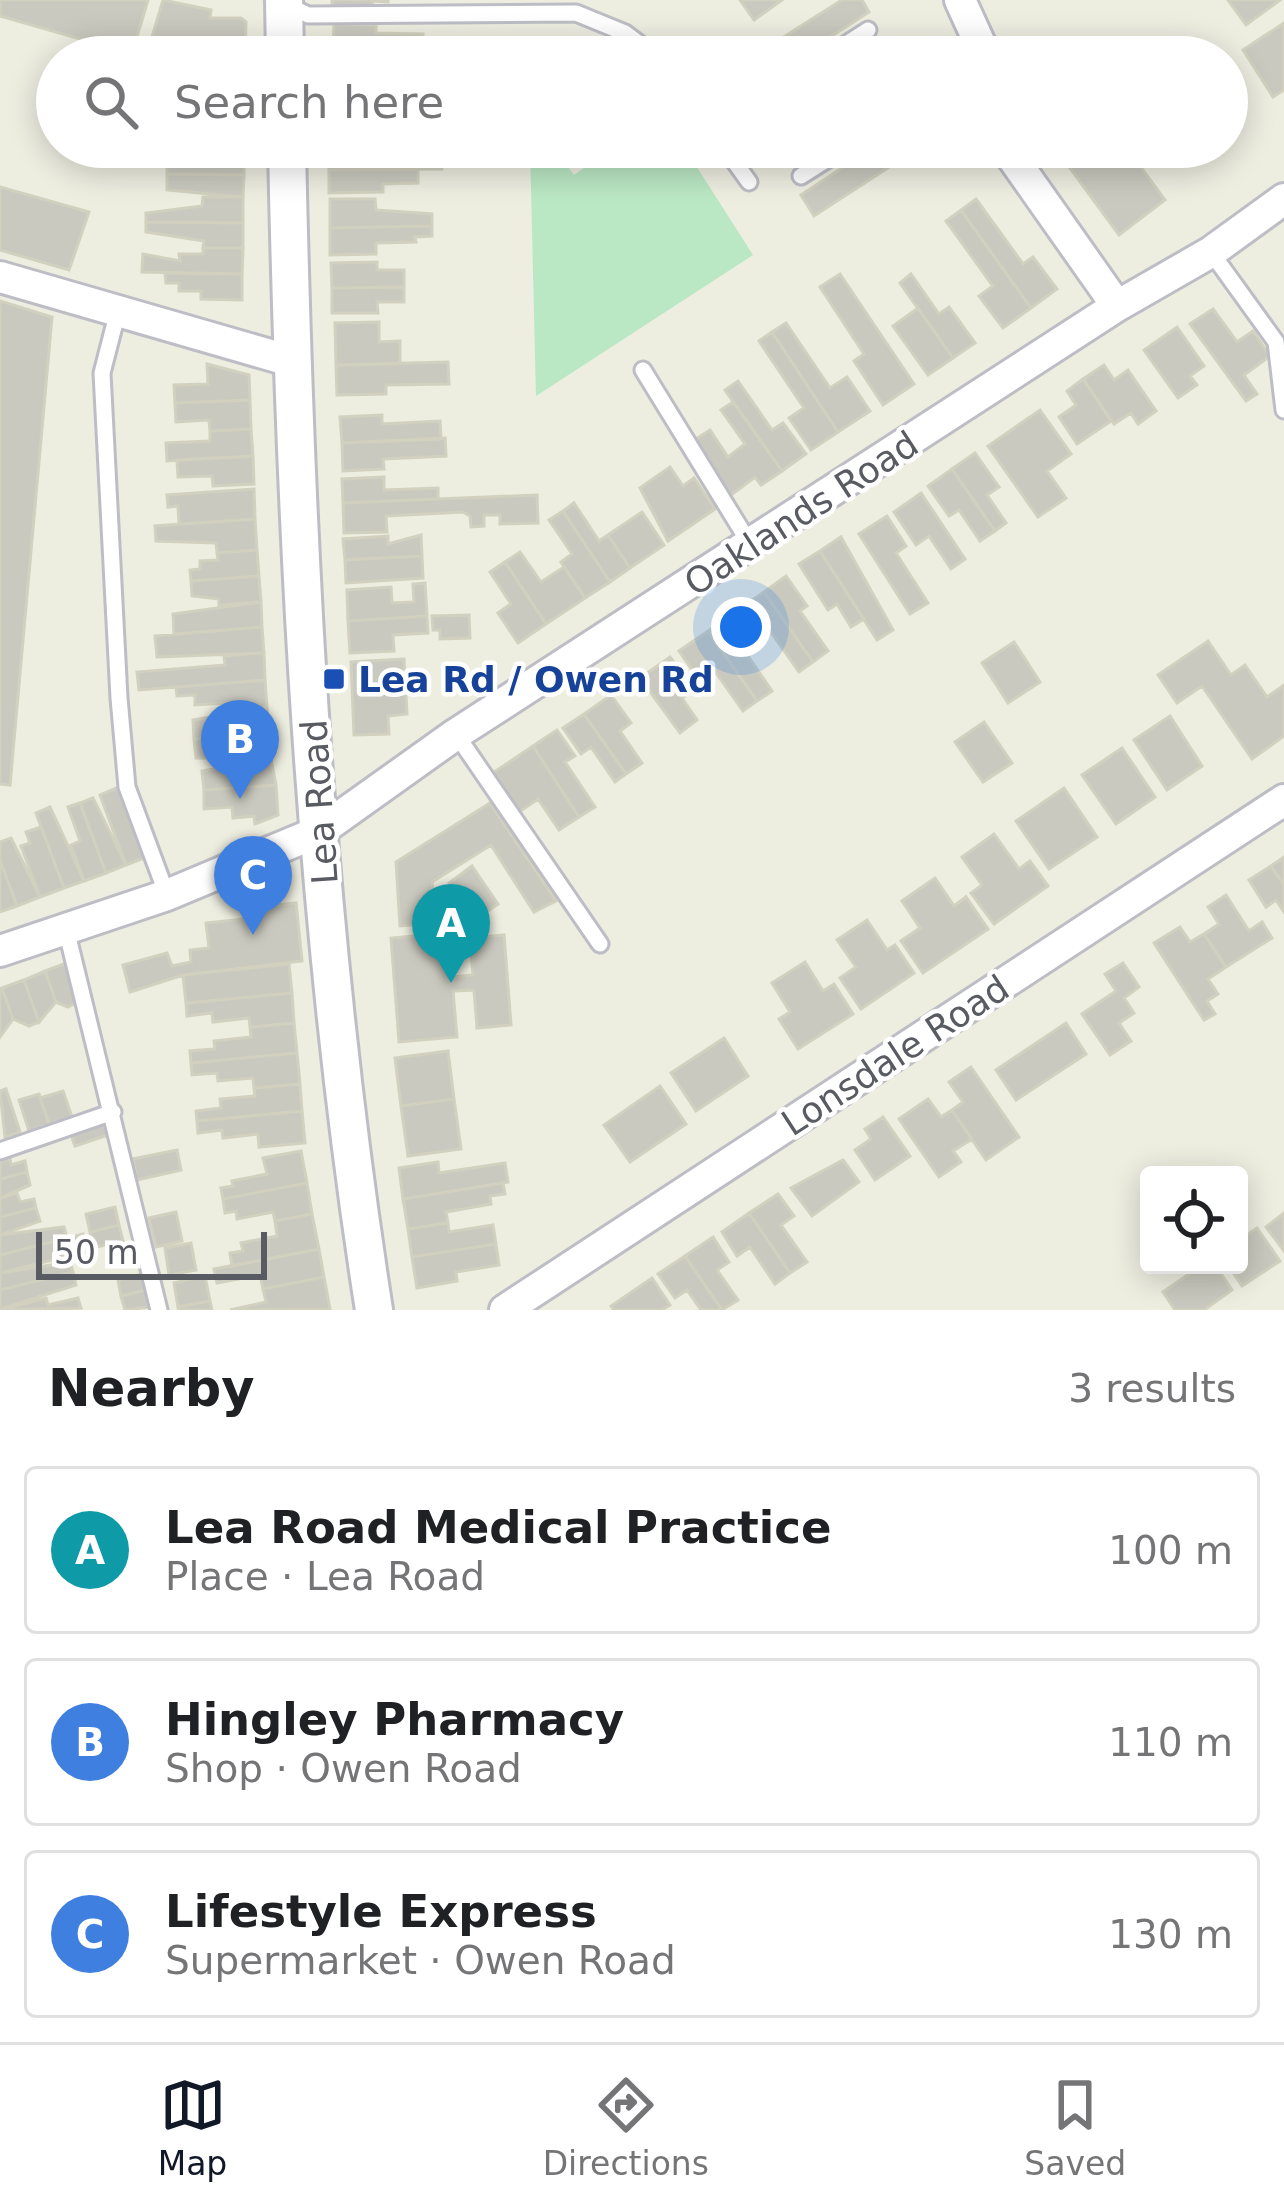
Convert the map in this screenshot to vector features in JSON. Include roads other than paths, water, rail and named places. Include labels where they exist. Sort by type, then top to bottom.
[{"type":"street","points":[[960,0],[976,36]]},
{"type":"street","points":[[280,1],[283,36]]},
{"type":"street","name":"Lea Road","points":[[287,168],[291,361],[320,831],[349,1150],[374,1310]]},
{"type":"street","points":[[1020,168],[1117,306]]},
{"type":"street","name":"Oaklands Road","points":[[0,951],[167,895],[320,831],[456,734],[1117,306],[1211,252],[1284,199]]},
{"type":"street","points":[[0,277],[291,361]]},
{"type":"street","name":"Lonsdale Road","points":[[505,1310],[1284,800]]},
{"type":"lane","points":[[280,1],[308,15],[576,13],[629,36]]},
{"type":"lane","points":[[863,36],[868,30]]},
{"type":"lane","points":[[738,168],[748,182]]},
{"type":"lane","points":[[801,176],[814,168]]},
{"type":"lane","points":[[1211,252],[1276,342],[1284,410]]},
{"type":"lane","points":[[118,311],[102,373],[119,698],[127,787],[167,895]]},
{"type":"lane","points":[[643,370],[752,546]]},
{"type":"lane","points":[[456,734],[600,944]]},
{"type":"lane","points":[[67,929],[159,1310]]},
{"type":"lane","points":[[0,1150],[112,1112]]},
{"type":"place","name":"Lea Rd / Owen Rd","points":[[334,679]]},
{"type":"place","name":"Hingley Pharmacy","points":[[240,799]]},
{"type":"place","name":"Lifestyle Express","points":[[253,935]]},
{"type":"place","name":"Lea Road Medical Practice","points":[[451,983]]}]
